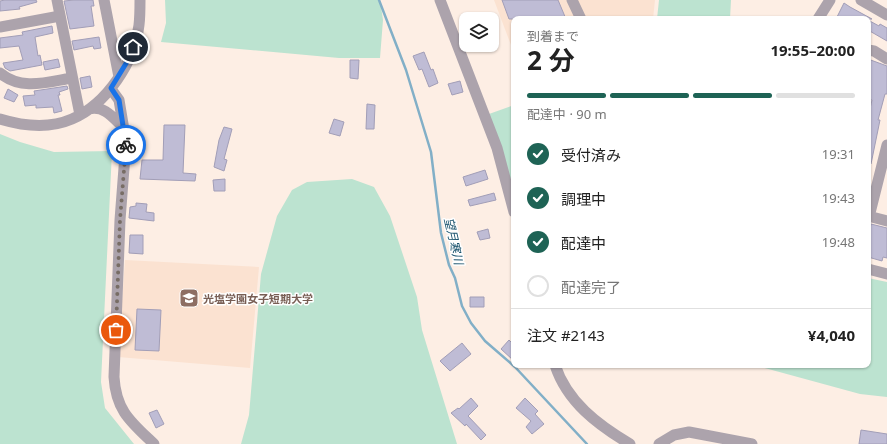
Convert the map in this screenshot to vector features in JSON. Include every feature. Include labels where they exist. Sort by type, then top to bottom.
[{"type":"street","points":[[57,0],[72,78],[85,112]]},
{"type":"street","points":[[104,0],[119,77]]},
{"type":"street","points":[[85,112],[111,88],[130,57],[139,26],[140,0]]},
{"type":"street","points":[[440,0],[496,148],[511,201]]},
{"type":"street","points":[[572,0],[580,16]]},
{"type":"street","points":[[820,16],[830,0]]},
{"type":"street","points":[[861,0],[887,15]]},
{"type":"street","points":[[0,27],[60,16]]},
{"type":"street","points":[[871,50],[887,59]]},
{"type":"street","points":[[0,73],[9,80],[28,85],[72,78]]},
{"type":"street","points":[[111,88],[119,100],[126,142],[120,220],[114,377],[115,392],[122,410],[128,419],[154,444]]},
{"type":"street","points":[[0,119],[21,124],[39,125],[71,120],[97,107],[104,109],[125,130]]},
{"type":"street","points":[[871,209],[887,145]]},
{"type":"street","points":[[871,217],[887,221]]},
{"type":"street","points":[[871,270],[887,274]]},
{"type":"street","points":[[556,368],[561,380],[572,397],[584,410],[614,434],[630,444]]},
{"type":"street","points":[[659,444],[674,435],[689,432],[752,444]]},
{"type":"shaded area","points":[[494,0],[655,0],[653,16],[511,16],[511,45]]},
{"type":"shaded area","name":"光塩学園女子短期大学","points":[[125,260],[259,267],[250,368],[118,357]]},
{"type":"green space","points":[[165,0],[380,0],[383,20],[380,58],[339,58],[161,42],[166,23]]},
{"type":"green space","points":[[659,0],[731,0],[730,16],[657,16]]},
{"type":"green space","points":[[511,106],[511,181],[489,114]]},
{"type":"green space","points":[[0,134],[20,142],[54,152],[112,151],[101,382],[105,408],[134,444],[0,444]]},
{"type":"green space","points":[[352,179],[374,187],[390,216],[417,297],[422,330],[457,444],[241,444],[249,415],[261,274],[277,216],[292,190],[307,182]]},
{"type":"green space","points":[[871,279],[887,282],[887,397],[860,394],[765,368],[871,368]]},
{"type":"building","points":[[36,0],[37,2],[19,7],[20,9],[0,11],[0,1]]},
{"type":"building","points":[[93,0],[94,6],[91,6],[94,26],[70,29],[64,1]]},
{"type":"building","points":[[502,0],[558,0],[565,16],[511,16],[511,19],[509,19]]},
{"type":"building","points":[[844,3],[866,16],[838,16]]},
{"type":"building","points":[[871,22],[887,28],[887,41],[871,32]]},
{"type":"building","points":[[52,26],[53,33],[35,37],[38,56],[40,55],[42,65],[10,71],[5,68],[3,63],[23,60],[19,46],[0,48],[0,38],[23,35],[22,32]]},
{"type":"building","points":[[99,37],[101,48],[94,49],[93,46],[74,50],[72,41]]},
{"type":"building","points":[[424,52],[431,70],[433,69],[438,83],[429,87],[422,69],[419,70],[413,56]]},
{"type":"building","points":[[58,59],[60,67],[45,70],[43,62]]},
{"type":"building","points":[[350,60],[359,60],[358,79],[350,78]]},
{"type":"building","points":[[871,60],[887,66],[887,94],[885,94],[878,120],[880,120],[871,164],[871,104]]},
{"type":"building","points":[[90,76],[92,87],[82,89],[80,78]]},
{"type":"building","points":[[460,81],[463,92],[452,95],[448,84]]},
{"type":"building","points":[[67,86],[68,89],[59,92],[60,95],[58,95],[62,111],[54,113],[53,107],[36,108],[36,105],[25,106],[23,96],[35,95],[34,91]]},
{"type":"building","points":[[8,89],[18,95],[14,102],[4,98]]},
{"type":"building","points":[[367,104],[375,105],[374,129],[366,129]]},
{"type":"building","points":[[334,119],[344,122],[340,136],[329,133]]},
{"type":"building","points":[[164,125],[185,125],[183,173],[196,174],[195,181],[140,179],[142,160],[163,160]]},
{"type":"building","points":[[224,127],[232,129],[224,159],[227,160],[224,171],[214,167],[219,140]]},
{"type":"building","points":[[485,170],[488,179],[466,186],[463,177]]},
{"type":"building","points":[[225,179],[225,191],[214,191],[213,180]]},
{"type":"building","points":[[494,193],[496,200],[470,206],[468,200]]},
{"type":"building","points":[[136,203],[147,204],[146,212],[154,213],[154,221],[129,218],[130,207],[136,206]]},
{"type":"building","points":[[871,224],[887,228],[887,258],[883,257],[882,261],[871,258]]},
{"type":"building","points":[[488,229],[490,238],[480,240],[477,232]]},
{"type":"building","points":[[130,235],[143,235],[143,254],[129,253]]},
{"type":"building","points":[[470,297],[484,297],[484,307],[470,307]]},
{"type":"building","points":[[137,309],[161,310],[159,351],[135,350]]},
{"type":"building","points":[[509,340],[511,342],[511,358],[501,349]]},
{"type":"building","points":[[462,343],[471,354],[450,371],[440,361]]},
{"type":"building","points":[[471,398],[478,406],[468,416],[486,435],[481,440],[466,424],[465,426],[451,413],[458,408],[459,409]]},
{"type":"building","points":[[525,398],[538,411],[535,414],[544,424],[532,434],[526,427],[531,421],[516,408]]},
{"type":"building","points":[[157,410],[164,424],[156,428],[149,413]]},
{"type":"building","points":[[861,430],[887,434],[887,444],[859,444]]},
{"type":"waterway","name":"望月寒川","points":[[379,0],[406,70],[431,152],[441,233],[462,306],[471,323],[485,341],[511,364]]},
{"type":"waterway","name":"望月寒川","points":[[516,368],[587,444]]},
{"type":"way so far","points":[[116,330],[120,220],[126,145]]},
{"type":"place","name":"光塩学園女子短期大学","points":[[189,298]]},
{"type":"route","points":[[126,145],[125,130],[119,100],[111,88],[130,57],[133,47]]}]
